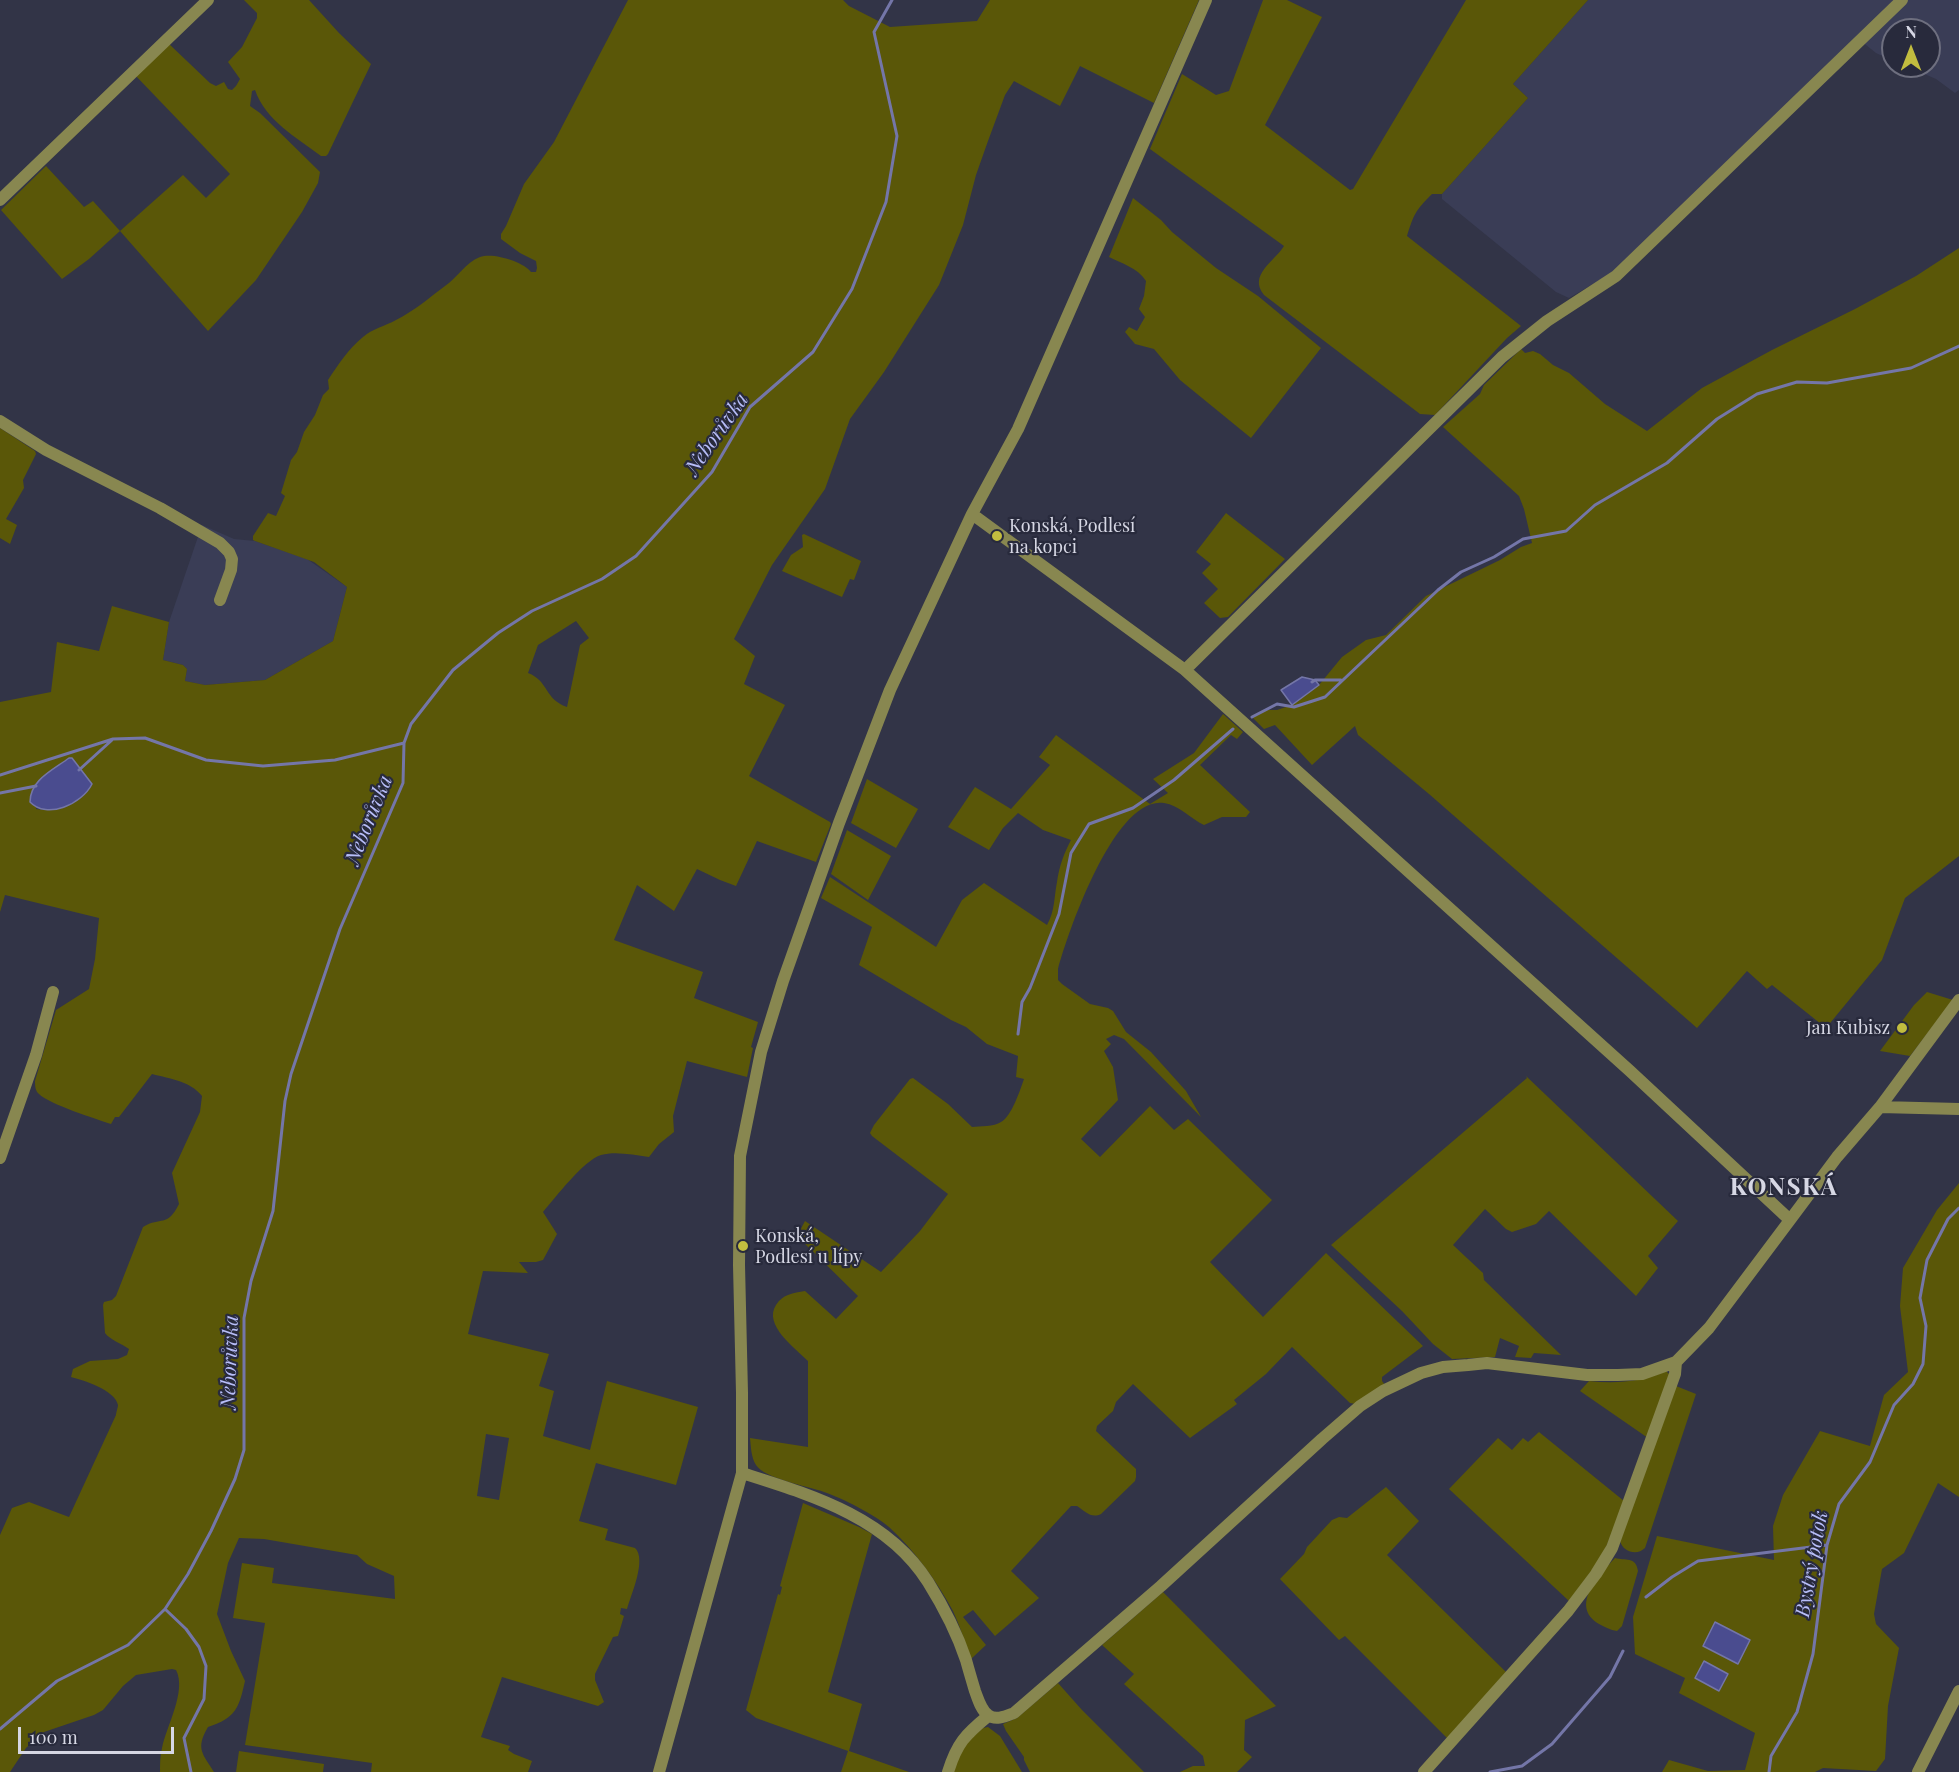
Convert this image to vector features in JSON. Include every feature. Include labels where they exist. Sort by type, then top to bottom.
[{"type":"street","points":[[0,200],[208,0]]},
{"type":"street","points":[[659,1772],[742,1473],[740,1156],[761,1052],[783,981],[839,823],[886,701],[972,514],[1023,418],[1206,0]]},
{"type":"street","points":[[1185,670],[1502,357],[1546,321],[1616,276],[1902,0]]},
{"type":"street","points":[[0,422],[46,450],[160,508],[220,543],[230,552],[232,559],[231,570],[220,600]]},
{"type":"street","points":[[972,514],[1185,670],[1630,1071],[1790,1220]]},
{"type":"street","points":[[0,1158],[36,1055],[53,992]]},
{"type":"street","points":[[742,1473],[827,1503],[859,1517],[897,1544],[927,1580],[943,1608],[966,1660],[980,1705],[988,1716],[999,1719],[1014,1713],[1161,1586],[1352,1412],[1401,1381],[1443,1367],[1487,1363],[1587,1375],[1618,1375],[1641,1374],[1676,1362],[1709,1328],[1837,1156],[1880,1107],[1959,1000]]},
{"type":"street","points":[[1880,1107],[1959,1109]]},
{"type":"street","points":[[1424,1772],[1568,1611],[1612,1548],[1675,1374],[1676,1362]]},
{"type":"street","points":[[1918,1772],[1959,1691]]},
{"type":"street","points":[[948,1772],[954,1753],[966,1734],[988,1716]]},
{"type":"shaded area","points":[[244,0],[309,0],[371,64],[326,156],[321,156],[283,128],[266,111],[255,90],[252,91],[250,106],[320,172],[318,183],[302,212],[256,280],[208,331],[120,231],[183,175],[206,198],[230,174],[134,74],[167,42],[210,83],[216,86],[224,82],[228,89],[232,90],[240,79],[228,62],[242,47],[257,18],[257,13]]},
{"type":"shaded area","points":[[628,0],[843,0],[849,6],[890,27],[977,21],[990,0],[1199,0],[1154,103],[1080,66],[1060,106],[1014,81],[1005,95],[988,141],[976,175],[963,225],[939,285],[884,372],[850,419],[825,489],[772,565],[734,639],[755,656],[744,684],[785,705],[749,776],[830,822],[816,862],[757,841],[736,886],[697,869],[674,911],[637,885],[614,940],[703,972],[694,998],[758,1022],[751,1047],[753,1048],[747,1077],[687,1061],[673,1116],[674,1132],[659,1144],[649,1157],[619,1153],[607,1154],[594,1158],[586,1164],[543,1212],[557,1234],[543,1260],[519,1262],[528,1273],[483,1271],[468,1334],[549,1354],[539,1386],[554,1391],[543,1436],[590,1450],[607,1381],[698,1407],[676,1485],[596,1463],[579,1521],[608,1529],[605,1540],[635,1548],[639,1560],[637,1577],[627,1609],[621,1608],[620,1614],[624,1616],[618,1636],[613,1637],[595,1674],[595,1680],[604,1702],[598,1706],[502,1677],[481,1737],[510,1746],[508,1750],[532,1761],[528,1772],[371,1772],[372,1763],[245,1745],[265,1623],[233,1618],[242,1563],[274,1568],[272,1583],[395,1599],[394,1576],[367,1564],[357,1555],[264,1539],[239,1538],[228,1563],[217,1614],[245,1681],[235,1711],[225,1720],[208,1727],[204,1735],[202,1751],[214,1772],[160,1772],[160,1757],[164,1739],[175,1709],[179,1688],[176,1670],[172,1669],[136,1675],[123,1686],[103,1710],[44,1732],[26,1748],[10,1772],[0,1772],[0,1535],[12,1508],[29,1502],[69,1517],[116,1415],[118,1405],[116,1400],[98,1386],[71,1377],[73,1369],[90,1361],[118,1359],[127,1355],[129,1349],[105,1333],[103,1305],[104,1302],[116,1296],[143,1227],[167,1219],[179,1204],[172,1173],[200,1112],[202,1096],[186,1084],[152,1074],[111,1124],[62,1107],[44,1098],[37,1091],[35,1081],[56,1010],[89,989],[99,918],[5,895],[0,912],[0,702],[51,692],[57,642],[99,651],[112,606],[169,622],[163,660],[183,665],[187,669],[185,681],[205,685],[265,680],[333,641],[347,587],[314,562],[255,541],[253,536],[268,513],[276,516],[285,496],[281,493],[291,460],[297,452],[304,432],[315,415],[323,395],[329,389],[328,380],[358,342],[370,332],[415,308],[480,257],[492,256],[508,259],[531,272],[536,272],[536,261],[501,239],[501,234],[524,184],[554,142]],"holes":[[[576,621],[589,638],[580,645],[567,707],[554,699],[540,681],[528,673],[538,645]],[[72,758],[92,784],[88,791],[68,805],[52,809],[36,809],[43,777]],[[486,1434],[509,1438],[499,1500],[477,1496]]]},
{"type":"shaded area","points":[[1263,0],[1287,0],[1322,17],[1265,125],[1350,190],[1353,189],[1466,0],[1588,0],[1513,84],[1528,98],[1442,194],[1432,194],[1426,200],[1411,223],[1407,236],[1521,326],[1435,415],[1420,414],[1264,295],[1260,288],[1261,275],[1284,246],[1150,149],[1182,74],[1216,95],[1229,91]]},
{"type":"shaded area","points":[[1588,0],[1959,0],[1959,90],[1955,93],[1934,78],[1941,78],[1941,18],[1881,18],[1881,55],[1856,37],[1610,274],[1569,298],[1556,292],[1442,199],[1442,194],[1528,98],[1513,84]]},
{"type":"shaded area","points":[[46,166],[84,207],[93,201],[120,231],[89,259],[62,279],[1,210]]},
{"type":"shaded area","points":[[1133,198],[1216,268],[1258,296],[1321,348],[1251,438],[1180,380],[1154,349],[1135,344],[1125,332],[1129,327],[1137,331],[1145,317],[1139,309],[1146,281],[1134,269],[1109,257]]},
{"type":"shaded area","points":[[1959,248],[1959,856],[1905,898],[1882,960],[1826,1028],[1772,985],[1767,989],[1747,971],[1697,1028],[1358,735],[1355,726],[1312,765],[1275,725],[1264,729],[1251,716],[1264,710],[1277,710],[1292,705],[1319,685],[1342,657],[1366,640],[1386,635],[1426,596],[1532,543],[1519,496],[1443,427],[1480,394],[1484,385],[1521,349],[1525,353],[1533,351],[1540,354],[1553,365],[1569,373],[1605,404],[1647,431],[1702,388],[1916,276]]},
{"type":"shaded area","points":[[0,428],[35,451],[36,454],[23,480],[24,488],[6,519],[17,525],[10,544],[0,538]]},
{"type":"shaded area","points":[[1226,513],[1285,559],[1228,617],[1220,618],[1204,603],[1218,589],[1202,573],[1211,564],[1196,552]]},
{"type":"shaded area","points":[[202,525],[234,539],[255,541],[307,559],[347,587],[333,641],[265,680],[205,685],[185,681],[187,669],[183,665],[163,660],[169,622]]},
{"type":"shaded area","points":[[802,535],[861,561],[854,580],[850,579],[842,597],[782,571],[791,555],[803,547]]},
{"type":"shaded area","points":[[1302,677],[1315,680],[1319,685],[1292,705],[1281,690]]},
{"type":"shaded area","points":[[1223,714],[1243,732],[1237,739],[1231,735],[1200,765],[1250,812],[1246,817],[1222,817],[1204,825],[1175,806],[1164,803],[1146,806],[1128,820],[1096,869],[1072,926],[1058,969],[1058,980],[1062,984],[1090,1004],[1113,1011],[1126,1032],[1151,1052],[1186,1091],[1201,1117],[1124,1039],[1114,1035],[1106,1039],[1111,1044],[1104,1051],[1113,1067],[1118,1100],[1081,1139],[1100,1157],[1150,1106],[1174,1130],[1188,1119],[1272,1200],[1210,1262],[1263,1317],[1326,1253],[1423,1346],[1382,1377],[1385,1385],[1356,1404],[1350,1403],[1292,1347],[1266,1374],[1234,1400],[1237,1404],[1190,1438],[1133,1384],[1116,1402],[1113,1411],[1097,1426],[1096,1431],[1136,1469],[1135,1481],[1101,1514],[1091,1515],[1077,1506],[1071,1506],[1011,1571],[1039,1598],[995,1636],[973,1610],[963,1617],[986,1645],[971,1659],[956,1617],[940,1588],[916,1556],[889,1527],[840,1498],[768,1474],[756,1465],[752,1455],[750,1438],[808,1447],[808,1361],[782,1336],[777,1328],[773,1313],[776,1305],[785,1296],[805,1291],[836,1319],[858,1296],[797,1236],[805,1221],[881,1272],[920,1231],[948,1194],[872,1136],[870,1133],[874,1125],[913,1078],[948,1104],[972,1127],[995,1125],[1009,1114],[1024,1079],[1016,1077],[1018,1056],[987,1044],[966,1027],[859,965],[872,927],[821,898],[830,877],[936,947],[962,900],[984,883],[1047,925],[1053,909],[1060,866],[1071,840],[1043,830],[1018,813],[1003,828],[989,850],[948,827],[975,787],[1011,809],[1050,765],[1039,757],[1056,735],[1150,804],[1168,793],[1153,779],[1194,753]]},
{"type":"shaded area","points":[[72,758],[92,784],[87,791],[72,803],[54,809],[45,810],[30,802],[31,794],[38,782]]},
{"type":"shaded area","points":[[867,779],[918,809],[896,848],[851,823]]},
{"type":"shaded area","points":[[847,830],[891,856],[868,900],[831,874]]},
{"type":"shaded area","points":[[1927,992],[1953,1000],[1910,1056],[1880,1051],[1914,1005]]},
{"type":"shaded area","points":[[1526,1076],[1678,1221],[1648,1256],[1658,1268],[1636,1296],[1549,1211],[1536,1224],[1512,1232],[1485,1209],[1453,1245],[1483,1273],[1484,1280],[1561,1355],[1534,1353],[1531,1358],[1515,1357],[1519,1346],[1500,1338],[1495,1357],[1452,1359],[1433,1344],[1402,1311],[1331,1245],[1527,1078]]},
{"type":"shaded area","points":[[1959,1183],[1959,1497],[1938,1483],[1904,1553],[1882,1569],[1874,1614],[1876,1624],[1899,1648],[1888,1706],[1885,1759],[1876,1771],[1823,1768],[1815,1772],[1662,1772],[1669,1760],[1708,1771],[1745,1770],[1755,1733],[1679,1693],[1685,1678],[1635,1654],[1633,1617],[1657,1536],[1774,1560],[1773,1526],[1783,1495],[1820,1431],[1870,1446],[1884,1395],[1908,1372],[1900,1306],[1903,1268],[1937,1210]]},
{"type":"shaded area","points":[[1666,1371],[1670,1375],[1648,1438],[1580,1391],[1589,1381],[1628,1381],[1647,1378]]},
{"type":"shaded area","points":[[1676,1386],[1696,1394],[1645,1548],[1638,1552],[1631,1552],[1624,1548],[1620,1541]]},
{"type":"shaded area","points":[[1539,1432],[1624,1501],[1599,1561],[1569,1601],[1449,1489],[1498,1438],[1512,1450],[1523,1438],[1528,1442]]},
{"type":"shaded area","points":[[1386,1487],[1419,1521],[1387,1555],[1506,1672],[1448,1739],[1345,1636],[1339,1640],[1280,1579],[1332,1520],[1339,1517],[1347,1518]]},
{"type":"shaded area","points":[[803,1503],[872,1534],[828,1692],[862,1704],[849,1751],[909,1772],[841,1772],[848,1751],[756,1718],[746,1710],[778,1594],[780,1595],[782,1587],[780,1586]]},
{"type":"shaded area","points":[[1615,1558],[1632,1561],[1638,1571],[1622,1626],[1617,1631],[1599,1624],[1590,1617],[1587,1608],[1587,1600],[1595,1582]]},
{"type":"shaded area","points":[[1163,1592],[1276,1706],[1245,1720],[1244,1750],[1252,1757],[1237,1772],[1180,1772],[1193,1766],[1205,1766],[1203,1756],[1124,1684],[1134,1674],[1102,1645]]},
{"type":"shaded area","points":[[1715,1622],[1750,1640],[1738,1664],[1703,1646]]},
{"type":"shaded area","points":[[1704,1661],[1728,1674],[1719,1691],[1695,1678]]},
{"type":"shaded area","points":[[1058,1683],[1144,1772],[1030,1772],[1024,1757],[1003,1724],[1017,1718]]},
{"type":"shaded area","points":[[988,1727],[1000,1736],[1022,1772],[952,1772],[960,1748],[983,1728]]},
{"type":"shaded area","points":[[239,1751],[324,1764],[323,1772],[236,1772]]},
{"type":"waterway","name":"Neborůvka","points":[[191,1772],[184,1738],[204,1699],[206,1666],[199,1647],[186,1629],[165,1609],[188,1574],[211,1531],[235,1479],[244,1450],[244,1318],[251,1281],[273,1211],[285,1101],[291,1074],[340,929],[403,783],[404,743],[411,724],[453,670],[498,633],[532,611],[602,579],[636,556],[712,472],[750,407],[813,352],[852,289],[886,202],[897,136],[874,32],[892,0]]},
{"type":"waterway","points":[[1252,717],[1277,704],[1294,707],[1325,697],[1438,590],[1461,572],[1494,557],[1523,539],[1566,531],[1595,505],[1667,463],[1717,419],[1757,394],[1797,382],[1827,383],[1911,368],[1959,346]]},
{"type":"waterway","points":[[1312,682],[1341,680]]},
{"type":"waterway","points":[[1018,1034],[1022,1002],[1030,988],[1059,914],[1071,853],[1089,824],[1133,808],[1174,780],[1233,729]]},
{"type":"waterway","points":[[0,775],[113,739],[145,738],[206,760],[263,766],[335,760],[404,743]]},
{"type":"waterway","points":[[79,770],[112,740]]},
{"type":"waterway","points":[[0,793],[36,786]]},
{"type":"waterway","name":"Bystrý potok","points":[[1769,1772],[1771,1756],[1797,1712],[1813,1654],[1827,1545],[1839,1504],[1870,1462],[1894,1405],[1913,1384],[1923,1364],[1926,1326],[1920,1298],[1927,1260],[1948,1219],[1959,1208]]},
{"type":"waterway","points":[[1646,1597],[1698,1561],[1827,1545]]},
{"type":"waterway","points":[[0,1729],[57,1681],[128,1645],[165,1609]]},
{"type":"waterway","points":[[1490,1772],[1522,1766],[1552,1744],[1610,1677],[1623,1651]]},
{"type":"place","name":"Konská, Podlesí na kopci","points":[[997,536]]},
{"type":"place","name":"Jan Kubisz","points":[[1902,1028]]},
{"type":"place","name":"Konská, Podlesí u lípy","points":[[743,1246]]},
{"type":"district","name":"KONSKÁ","points":[[1784,1188]]}]
